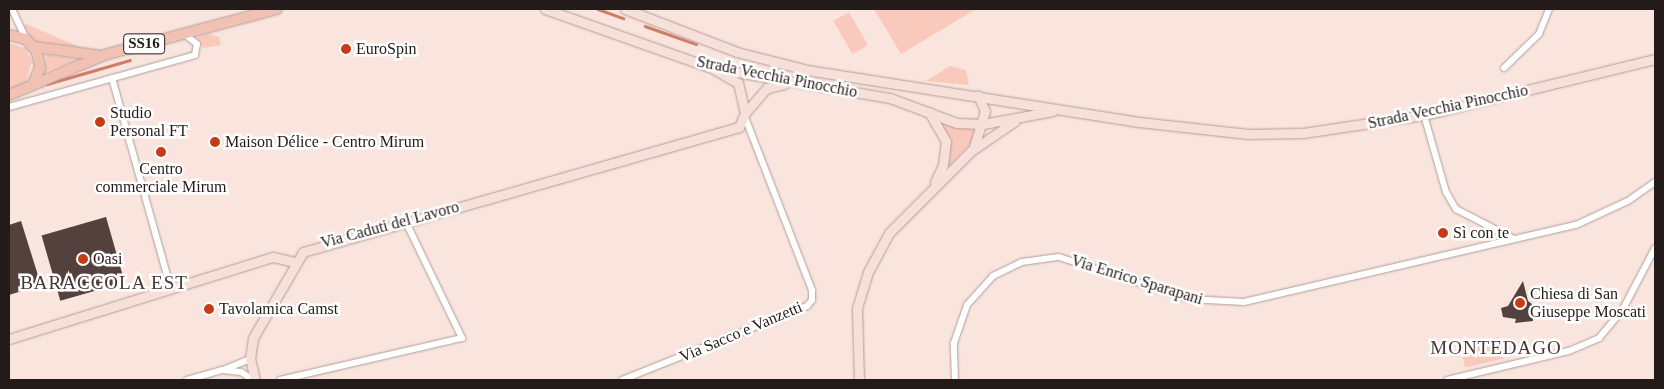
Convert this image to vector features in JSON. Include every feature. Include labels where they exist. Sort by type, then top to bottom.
[{"type":"main road","name":"SS16","points":[[9,95],[104,55],[277,9]]},
{"type":"main road","points":[[9,35],[26,39],[34,47],[40,68],[32,86]]},
{"type":"main road","name":"SS16","points":[[34,47],[104,55]]},
{"type":"street","points":[[12,9],[26,39]]},
{"type":"street","name":"Strada Vecchia Pinocchio","points":[[545,9],[553,10],[712,68],[795,84],[890,98],[957,123],[983,124],[1059,110]]},
{"type":"street","name":"Strada Vecchia Pinocchio","points":[[625,9],[767,62],[978,95],[1059,110],[1248,134],[1303,133],[1424,115],[1655,59]]},
{"type":"street","points":[[1504,68],[1540,34],[1549,9]]},
{"type":"street","points":[[9,107],[195,55],[197,44],[184,34]]},
{"type":"street","name":"Via Sacco e Vanzetti","points":[[622,380],[807,306],[812,300],[745,115],[738,83],[712,68]]},
{"type":"street","points":[[112,78],[171,289]]},
{"type":"street","points":[[745,115],[767,88],[795,84]]},
{"type":"street","points":[[971,151],[983,124],[984,106],[978,95]]},
{"type":"street","points":[[929,112],[946,140],[944,165],[932,188]]},
{"type":"street","name":"Via Caduti del Lavoro","points":[[294,262],[315,246],[739,127],[745,115]]},
{"type":"street","points":[[1424,115],[1446,192],[1456,209],[1514,239]]},
{"type":"street","points":[[859,380],[855,326],[861,288],[889,233],[971,151],[1022,118]]},
{"type":"street","name":"Via Enrico Sparapani","points":[[954,380],[954,343],[967,305],[993,276],[1022,262],[1059,257],[1079,261],[1189,299],[1223,304],[1277,296],[1514,239],[1600,216],[1655,182]]},
{"type":"street","points":[[280,380],[462,338],[405,220]]},
{"type":"street","points":[[1447,380],[1569,351],[1599,338],[1623,309],[1655,248]]},
{"type":"street","points":[[9,339],[273,257],[294,262],[253,338],[250,359],[254,380]]},
{"type":"street","points":[[187,380],[222,370],[250,359]]},
{"type":"street","points":[[222,370],[241,372],[254,380]]},
{"type":"shaded area","points":[[874,9],[976,9],[901,54]]},
{"type":"shaded area","points":[[849,12],[868,45],[852,54],[833,21]]},
{"type":"shaded area","points":[[26,24],[82,48],[36,42],[24,27]]},
{"type":"shaded area","points":[[209,34],[219,37],[221,45],[203,48],[197,37]]},
{"type":"shaded area","points":[[9,43],[25,48],[32,61],[26,82],[13,89],[9,89]]},
{"type":"shaded area","points":[[46,55],[60,57],[80,59],[45,72]]},
{"type":"shaded area","points":[[950,66],[966,70],[969,85],[926,81]]},
{"type":"shaded area","points":[[942,124],[978,130],[972,142],[947,168],[950,141]]},
{"type":"shaded area","points":[[1499,337],[1504,358],[1465,367],[1460,346]]},
{"type":"building","name":"Oasi","points":[[106,217],[125,282],[60,301],[42,235]]},
{"type":"building","points":[[21,221],[41,285],[9,295],[9,225]]},
{"type":"building","name":"Chiesa di San Giuseppe Moscati","points":[[1523,281],[1528,301],[1532,304],[1533,321],[1515,323],[1516,319],[1503,317],[1501,308],[1508,306]]},
{"type":"waterway","points":[[598,9],[623,18]]},
{"type":"waterway","points":[[645,26],[696,44]]},
{"type":"waterway","points":[[47,84],[130,60]]},
{"type":"place","name":"EuroSpin","points":[[346,49]]},
{"type":"place","name":"Studio Personal FT","points":[[100,122]]},
{"type":"place","name":"Maison Délice - Centro Mirum","points":[[215,142]]},
{"type":"place","name":"Centro commerciale Mirum","points":[[161,152]]},
{"type":"place","name":"Sì con te","points":[[1443,233]]},
{"type":"place","name":"Oasi","points":[[83,259]]},
{"type":"place","name":"Chiesa di San Giuseppe Moscati","points":[[1520,303]]},
{"type":"place","name":"Tavolamica Camst","points":[[209,309]]},
{"type":"district","name":"BARACCOLA EST","points":[[104,283]]},
{"type":"district","name":"MONTEDAGO","points":[[1496,348]]}]
